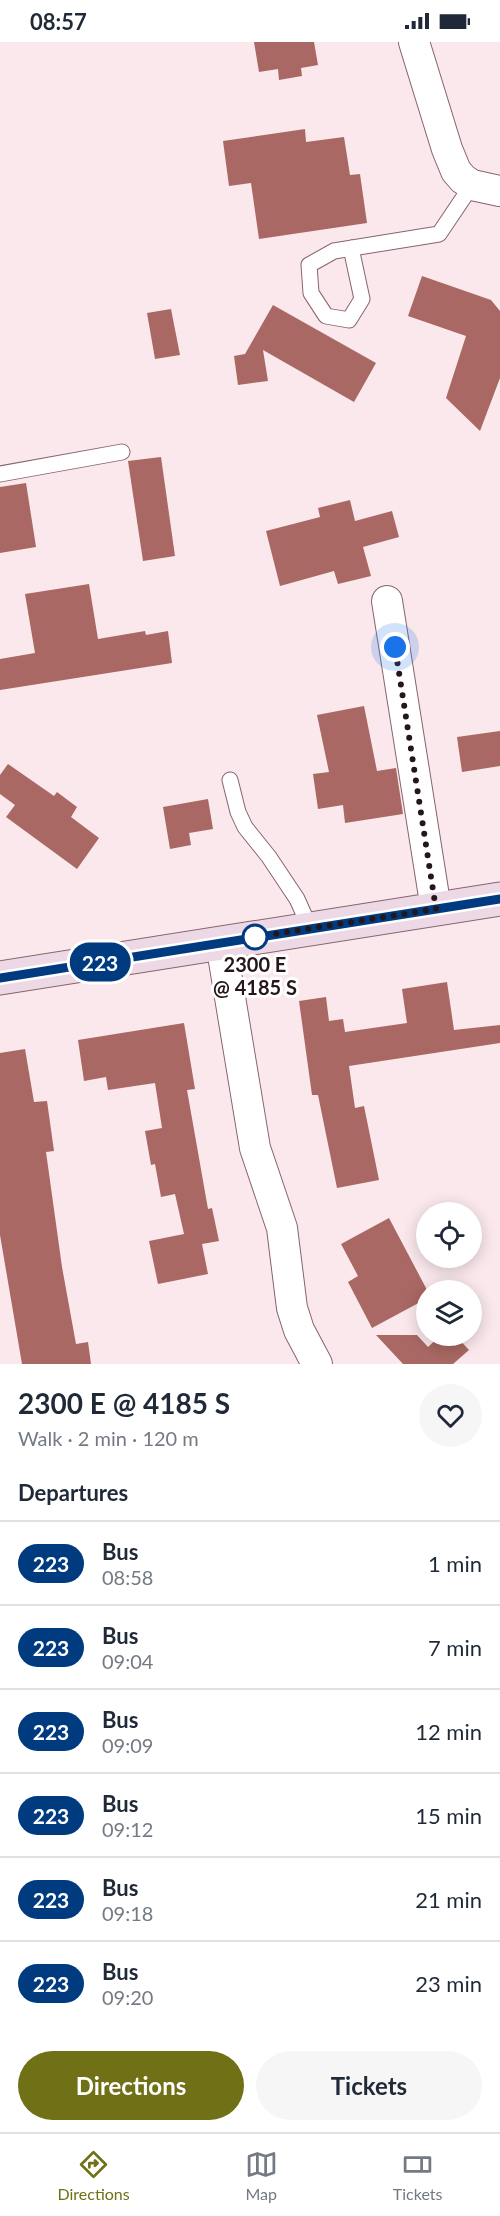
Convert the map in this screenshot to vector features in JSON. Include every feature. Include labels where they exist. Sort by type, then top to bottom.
[{"type":"main road","points":[[0,978],[500,899]]},
{"type":"street","points":[[414,42],[451,160],[463,179],[486,188]]},
{"type":"street","points":[[387,601],[436,909]]},
{"type":"street","points":[[221,942],[255,1148],[282,1228],[292,1308],[299,1330],[317,1364]]},
{"type":"lane","points":[[351,248],[362,299],[349,320],[326,316],[311,293],[309,265],[334,251],[351,248],[439,234],[486,188]]},
{"type":"lane","points":[[0,474],[122,452]]},
{"type":"lane","points":[[230,780],[238,812],[245,827],[269,857],[297,899],[310,928]]},
{"type":"building","points":[[254,42],[314,42],[318,65],[301,68],[302,76],[279,80],[278,69],[259,72]]},
{"type":"building","points":[[305,129],[306,142],[344,137],[350,175],[360,174],[367,223],[259,239],[251,183],[229,186],[223,141]]},
{"type":"building","points":[[422,276],[491,300],[500,311],[500,378],[480,431],[446,398],[466,336],[408,316]]},
{"type":"building","points":[[273,305],[376,363],[354,402],[263,350],[268,381],[238,385],[234,356],[245,354]]},
{"type":"building","points":[[171,309],[180,355],[155,359],[147,313]]},
{"type":"building","points":[[161,457],[175,556],[143,561],[128,461]]},
{"type":"building","points":[[26,483],[36,547],[0,553],[0,487]]},
{"type":"building","points":[[350,500],[355,521],[392,511],[399,537],[363,547],[371,576],[338,584],[334,571],[280,586],[266,531],[320,517],[318,508]]},
{"type":"building","points":[[89,584],[98,639],[145,631],[146,635],[168,631],[172,663],[0,690],[0,659],[35,653],[25,594]]},
{"type":"building","points":[[364,706],[377,771],[396,768],[403,814],[345,823],[343,805],[318,809],[313,774],[329,772],[317,715]]},
{"type":"building","points":[[500,731],[500,766],[462,772],[457,737]]},
{"type":"building","points":[[8,764],[54,796],[57,792],[77,807],[71,817],[99,838],[77,869],[6,817],[15,805],[0,794],[0,775]]},
{"type":"building","points":[[208,799],[213,829],[189,833],[191,845],[170,849],[163,807]]},
{"type":"building","points":[[447,982],[454,1030],[500,1025],[500,1043],[349,1066],[355,1108],[364,1106],[379,1180],[337,1188],[318,1095],[312,1095],[299,1001],[326,997],[329,1021],[343,1019],[345,1032],[407,1023],[402,989]]},
{"type":"building","points":[[184,1023],[195,1089],[187,1090],[208,1209],[212,1208],[219,1241],[202,1244],[208,1274],[158,1284],[149,1241],[184,1234],[175,1194],[161,1197],[155,1164],[151,1165],[145,1131],[162,1128],[155,1083],[108,1090],[106,1077],[84,1081],[78,1040]]},
{"type":"building","points":[[25,1049],[34,1102],[47,1101],[54,1151],[46,1152],[62,1267],[76,1344],[88,1342],[91,1364],[22,1364],[0,1235],[0,1053]]},
{"type":"building","points":[[389,1218],[422,1280],[416,1280],[416,1304],[372,1328],[348,1282],[358,1276],[341,1244]]},
{"type":"building","points":[[376,1335],[416,1335],[416,1346],[465,1346],[469,1350],[453,1364],[403,1364]]},
{"type":"bus line","name":"223","points":[[0,978],[500,899]]},
{"type":"place","name":"2300 E @ 4185 S","points":[[255,937]]},
{"type":"route","points":[[255,937],[436,909],[395,647]]}]
